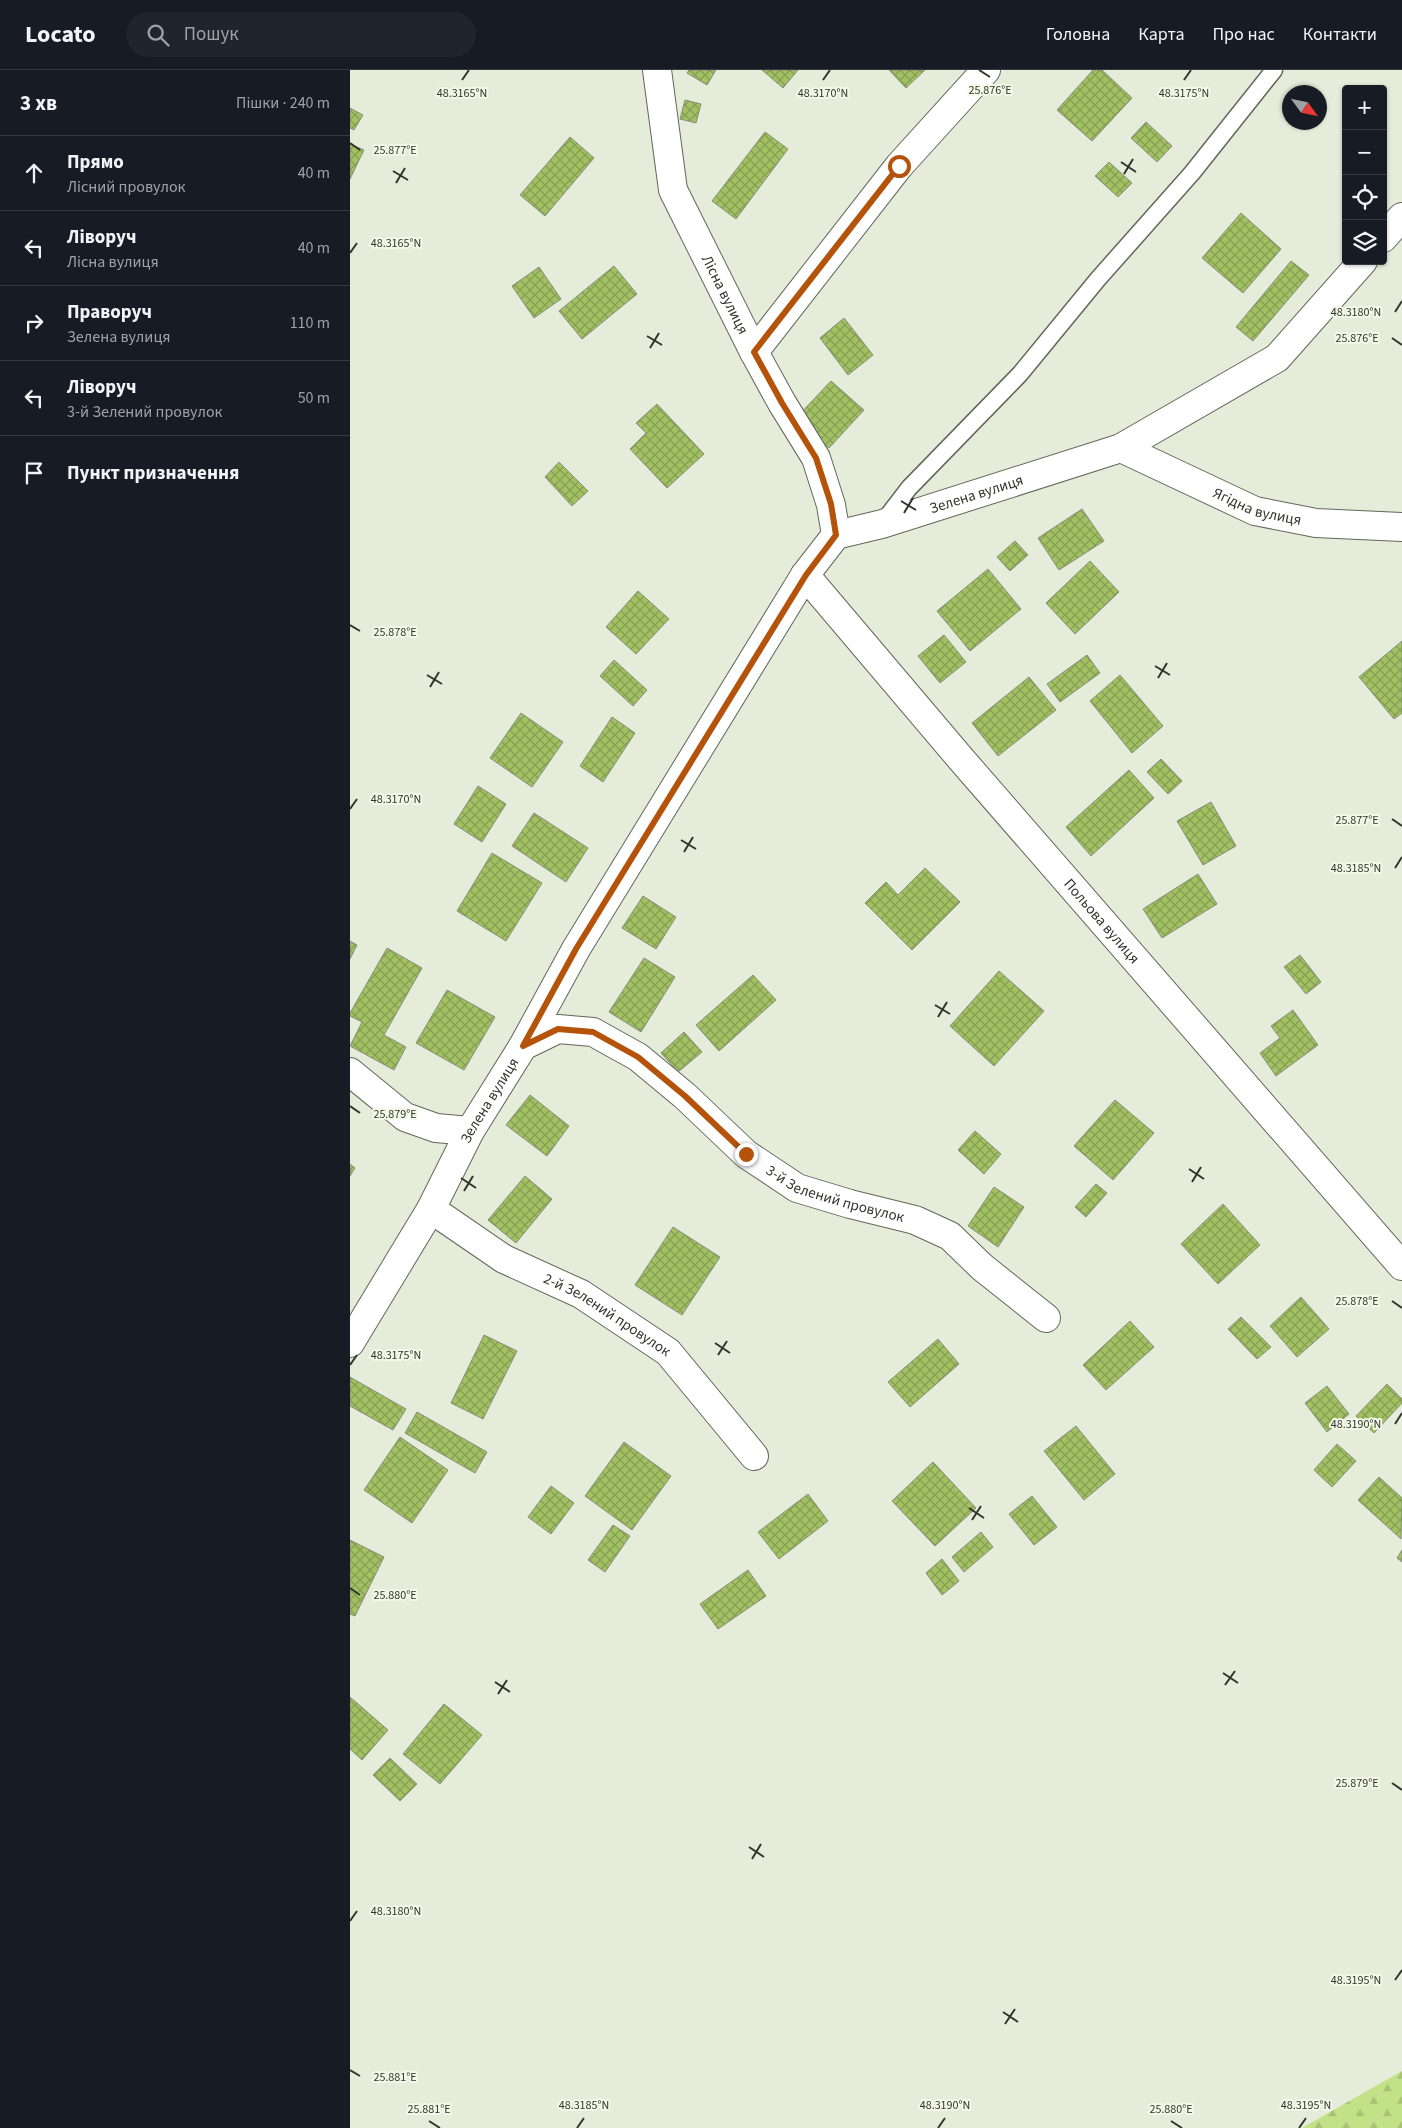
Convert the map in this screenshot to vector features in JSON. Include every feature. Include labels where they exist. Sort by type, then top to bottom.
[{"type":"street","name":"Лісна вулиця","points":[[656,70],[673,190],[754,352],[782,403],[816,458],[831,504],[836,535]]},
{"type":"street","points":[[754,352],[899,166],[986,70]]},
{"type":"street","points":[[1387,234],[1402,217]]},
{"type":"street","name":"Зелена вулиця","points":[[350,1343],[431,1209],[470,1131],[523,1046],[576,949],[806,575],[836,535],[882,524],[1121,448],[1277,358],[1359,265]]},
{"type":"street","name":"Ягідна вулиця","points":[[1121,448],[1254,511],[1316,523],[1402,527]]},
{"type":"street","name":"Польова вулиця","points":[[806,575],[961,759],[1402,1266]]},
{"type":"street","name":"3-й Зелений провулок","points":[[523,1046],[558,1029],[593,1032],[638,1057],[685,1096],[746,1154],[797,1188],[850,1204],[916,1220],[950,1236],[982,1267],[1046,1318]]},
{"type":"street","points":[[350,1072],[405,1117],[436,1128],[470,1131]]},
{"type":"street","name":"2-й Зелений провулок","points":[[431,1209],[504,1259],[581,1294],[668,1352],[754,1456]]},
{"type":"lane","points":[[882,524],[909,488],[1020,374],[1098,279],[1192,173],[1274,70]]},
{"type":"green space","points":[[1402,2071],[1402,2128],[1302,2128]]},
{"type":"building","points":[[689,70],[716,70],[707,85],[687,73]]},
{"type":"building","points":[[762,70],[798,70],[783,88]]},
{"type":"building","points":[[889,70],[925,70],[906,88]]},
{"type":"building","points":[[1093,70],[1102,70],[1132,98],[1092,141],[1057,110]]},
{"type":"building","points":[[685,100],[701,104],[696,123],[680,119]]},
{"type":"building","points":[[350,108],[363,115],[354,130],[350,128]]},
{"type":"building","points":[[1146,122],[1172,146],[1157,162],[1131,138]]},
{"type":"building","points":[[765,132],[788,149],[736,219],[712,201]]},
{"type":"building","points":[[570,137],[594,158],[545,216],[520,195]]},
{"type":"building","points":[[350,144],[364,150],[350,179]]},
{"type":"building","points":[[1109,162],[1132,183],[1118,197],[1095,176]]},
{"type":"building","points":[[1241,213],[1281,249],[1243,293],[1202,258]]},
{"type":"building","points":[[1291,261],[1309,275],[1253,341],[1236,327]]},
{"type":"building","points":[[614,266],[637,294],[582,339],[559,311]]},
{"type":"building","points":[[539,267],[561,299],[534,318],[512,286]]},
{"type":"building","points":[[844,318],[873,355],[848,375],[820,338]]},
{"type":"building","points":[[831,381],[864,410],[829,448],[796,418]]},
{"type":"building","points":[[657,404],[704,454],[667,488],[630,449],[646,433],[636,423]]},
{"type":"building","points":[[559,462],[588,491],[572,506],[545,477]]},
{"type":"building","points":[[1082,509],[1104,541],[1059,570],[1038,538]]},
{"type":"building","points":[[1015,541],[1028,555],[1010,571],[997,557]]},
{"type":"building","points":[[1090,561],[1119,592],[1075,634],[1046,603]]},
{"type":"building","points":[[988,569],[1021,609],[970,651],[937,611]]},
{"type":"building","points":[[638,591],[669,619],[636,654],[606,627]]},
{"type":"building","points":[[944,635],[966,662],[940,683],[918,656]]},
{"type":"building","points":[[1402,641],[1402,713],[1394,719],[1359,677]]},
{"type":"building","points":[[1087,655],[1100,673],[1060,702],[1047,684]]},
{"type":"building","points":[[614,660],[647,690],[633,706],[600,676]]},
{"type":"building","points":[[1120,675],[1163,726],[1132,753],[1090,701]]},
{"type":"building","points":[[1029,677],[1056,710],[998,756],[972,723]]},
{"type":"building","points":[[521,713],[563,742],[532,787],[490,758]]},
{"type":"building","points":[[612,717],[635,733],[603,782],[580,766]]},
{"type":"building","points":[[1161,759],[1182,781],[1168,794],[1147,772]]},
{"type":"building","points":[[1129,770],[1154,798],[1091,856],[1066,827]]},
{"type":"building","points":[[478,786],[506,804],[482,842],[454,824]]},
{"type":"building","points":[[1211,802],[1236,846],[1203,865],[1177,821]]},
{"type":"building","points":[[534,813],[588,848],[566,882],[512,846]]},
{"type":"building","points":[[492,853],[542,883],[506,941],[457,911]]},
{"type":"building","points":[[925,868],[960,902],[912,950],[865,903],[886,882],[898,895]]},
{"type":"building","points":[[1198,874],[1217,904],[1162,938],[1143,909]]},
{"type":"building","points":[[643,896],[676,917],[656,949],[622,928]]},
{"type":"building","points":[[350,941],[357,945],[350,959]]},
{"type":"building","points":[[387,948],[422,968],[384,1035],[406,1047],[394,1070],[350,1046],[362,1022],[350,1016],[350,1013]]},
{"type":"building","points":[[1300,955],[1321,982],[1306,994],[1284,967]]},
{"type":"building","points":[[644,958],[675,977],[641,1032],[609,1012]]},
{"type":"building","points":[[999,971],[1044,1011],[994,1066],[950,1026]]},
{"type":"building","points":[[753,975],[776,1000],[719,1051],[696,1025]]},
{"type":"building","points":[[447,990],[495,1017],[464,1070],[416,1043]]},
{"type":"building","points":[[1293,1010],[1318,1045],[1276,1076],[1260,1053],[1280,1038],[1271,1026]]},
{"type":"building","points":[[684,1032],[702,1052],[678,1072],[661,1053]]},
{"type":"building","points":[[530,1095],[569,1126],[547,1156],[506,1125]]},
{"type":"building","points":[[1115,1100],[1154,1133],[1113,1180],[1074,1146]]},
{"type":"building","points":[[975,1131],[1001,1154],[984,1174],[958,1150]]},
{"type":"building","points":[[350,1164],[355,1168],[350,1176]]},
{"type":"building","points":[[525,1176],[552,1199],[516,1243],[488,1220]]},
{"type":"building","points":[[1096,1184],[1107,1193],[1086,1217],[1075,1207]]},
{"type":"building","points":[[994,1187],[1024,1207],[998,1247],[968,1226]]},
{"type":"building","points":[[1223,1204],[1260,1245],[1218,1284],[1181,1244]]},
{"type":"building","points":[[673,1227],[720,1257],[682,1315],[635,1285]]},
{"type":"building","points":[[1301,1297],[1329,1329],[1297,1357],[1270,1326]]},
{"type":"building","points":[[1241,1317],[1271,1347],[1257,1359],[1228,1329]]},
{"type":"building","points":[[1130,1321],[1154,1347],[1106,1390],[1083,1365]]},
{"type":"building","points":[[484,1335],[517,1351],[483,1419],[451,1403]]},
{"type":"building","points":[[938,1339],[959,1364],[910,1407],[888,1382]]},
{"type":"building","points":[[350,1377],[406,1409],[393,1430],[350,1406]]},
{"type":"building","points":[[1387,1384],[1402,1399],[1402,1403],[1374,1433],[1356,1416]]},
{"type":"building","points":[[1327,1386],[1349,1414],[1327,1432],[1305,1403]]},
{"type":"building","points":[[417,1412],[487,1452],[475,1473],[405,1433]]},
{"type":"building","points":[[1076,1426],[1115,1474],[1084,1500],[1044,1451]]},
{"type":"building","points":[[400,1437],[448,1470],[412,1523],[364,1490]]},
{"type":"building","points":[[624,1442],[671,1476],[632,1530],[585,1496]]},
{"type":"building","points":[[1337,1444],[1356,1461],[1332,1487],[1314,1470]]},
{"type":"building","points":[[933,1462],[976,1508],[935,1546],[892,1501]]},
{"type":"building","points":[[1379,1477],[1402,1498],[1401,1539],[1358,1500]]},
{"type":"building","points":[[551,1486],[574,1503],[551,1534],[528,1517]]},
{"type":"building","points":[[808,1494],[828,1521],[779,1559],[758,1532]]},
{"type":"building","points":[[1032,1496],[1057,1527],[1034,1545],[1009,1514]]},
{"type":"building","points":[[613,1525],[630,1536],[605,1572],[588,1560]]},
{"type":"building","points":[[981,1532],[993,1547],[964,1572],[952,1557]]},
{"type":"building","points":[[350,1540],[384,1557],[355,1616],[350,1614]]},
{"type":"building","points":[[1402,1550],[1402,1562],[1397,1558]]},
{"type":"building","points":[[942,1559],[959,1581],[942,1595],[926,1573]]},
{"type":"building","points":[[748,1570],[766,1596],[718,1629],[700,1604]]},
{"type":"building","points":[[350,1697],[388,1730],[362,1760],[350,1749]]},
{"type":"building","points":[[444,1704],[482,1735],[440,1784],[403,1754]]},
{"type":"building","points":[[390,1758],[417,1784],[400,1801],[373,1775]]},
{"type":"route","points":[[746,1154],[685,1096],[638,1057],[593,1032],[558,1029],[523,1046],[576,949],[806,575],[836,535],[831,504],[816,458],[782,403],[754,352],[899,166]]}]
